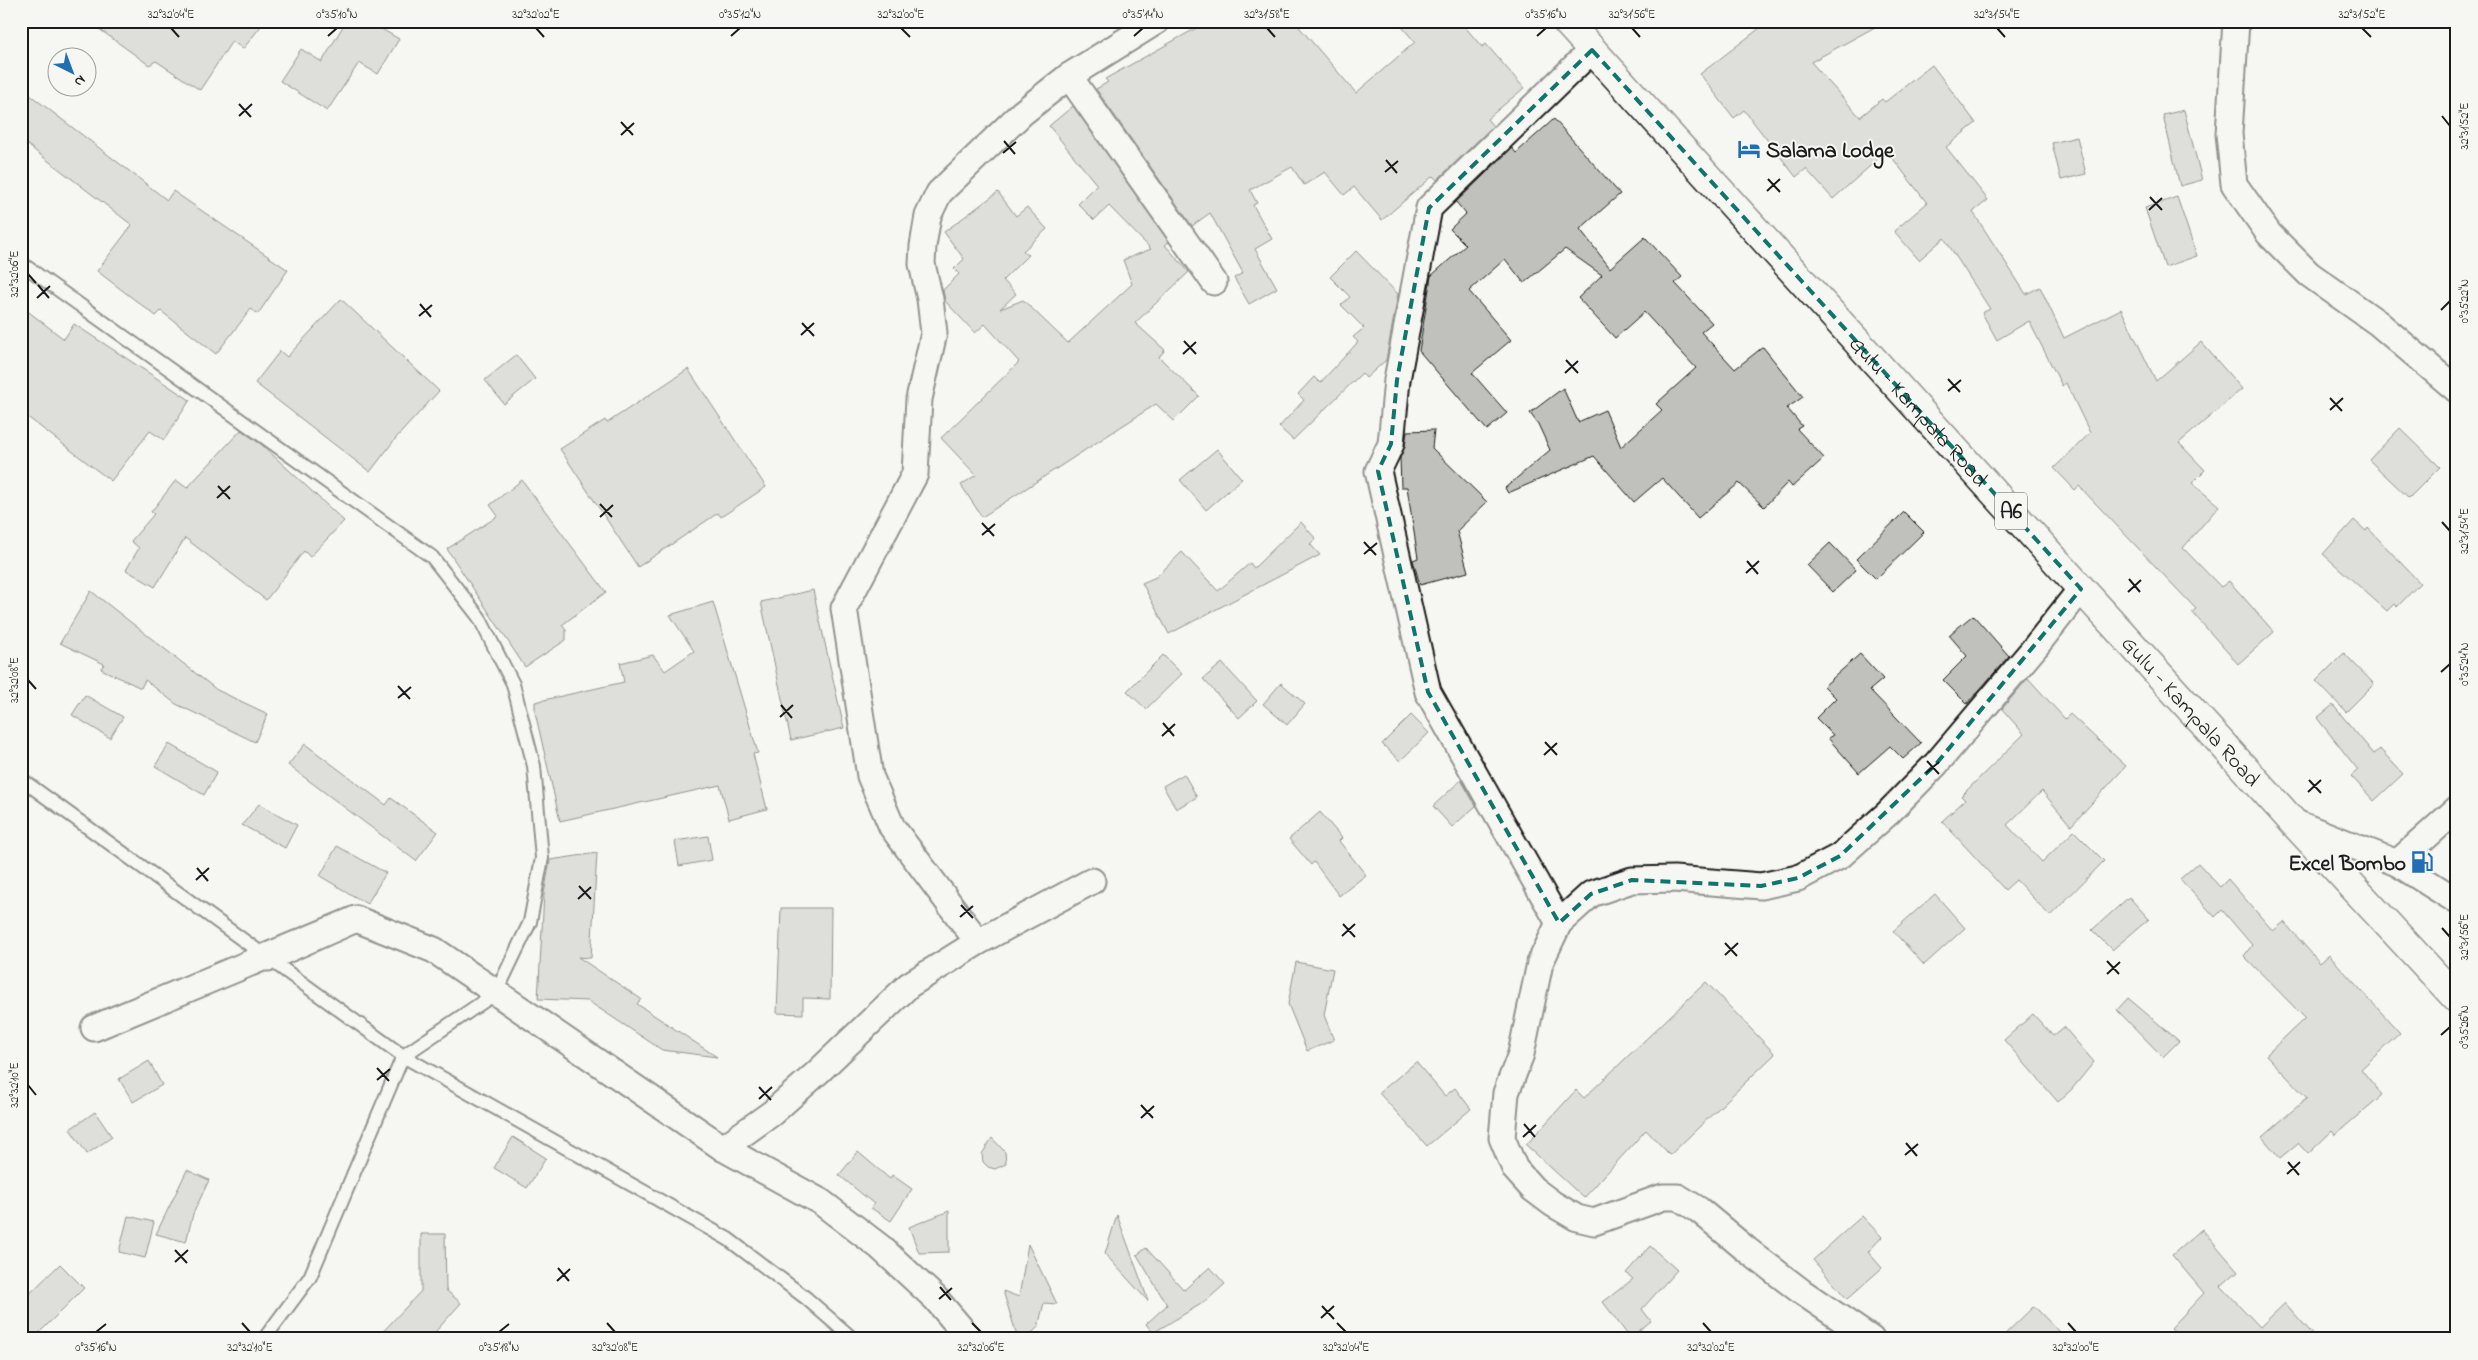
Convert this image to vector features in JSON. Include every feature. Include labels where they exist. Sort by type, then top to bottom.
[{"type":"main road","name":"Gulu - Kampala Road","points":[[1566,21],[2293,822],[2457,999]]},
{"type":"street","points":[[978,942],[892,827],[870,776],[844,608],[915,474],[919,399],[934,333],[930,299],[922,264],[928,216],[939,193],[1022,112],[1069,76],[1157,21]]},
{"type":"street","points":[[2236,21],[2229,134],[2234,184],[2269,234],[2309,274],[2378,323],[2457,390]]},
{"type":"street","points":[[1559,923],[1428,692],[1378,471],[1391,444],[1396,380],[1429,208],[1592,50]]},
{"type":"street","points":[[1069,76],[1214,282]]},
{"type":"street","points":[[1871,1339],[1802,1292],[1699,1210],[1678,1197],[1663,1197],[1594,1222],[1577,1218],[1553,1204],[1533,1189],[1515,1169],[1502,1138],[1506,1093],[1521,1054],[1540,962],[1559,923],[1591,894],[1632,880],[1674,879],[1761,886],[1798,878],[1840,856],[1888,814],[1936,764],[2082,589]]},
{"type":"street","points":[[2397,863],[2457,809]]},
{"type":"street","points":[[2293,822],[2397,863],[2457,901]]},
{"type":"street","points":[[723,1148],[772,1113],[909,985],[978,942],[1092,881]]},
{"type":"street","points":[[268,958],[356,919]]},
{"type":"street","points":[[94,1028],[356,919],[434,950],[723,1148],[821,1202],[880,1247],[935,1298],[970,1339]]},
{"type":"lane","points":[[21,263],[432,557],[479,618],[513,684],[534,766],[542,858],[530,922],[496,993],[403,1056],[310,1277],[264,1339]]},
{"type":"lane","points":[[21,779],[403,1056],[728,1240],[806,1298],[853,1339]]},
{"type":"highlighted area","points":[[1592,50],[2081,589],[1936,764],[1840,856],[1798,878],[1761,886],[1632,880],[1591,894],[1559,923],[1428,692],[1378,471],[1391,444],[1397,380],[1429,208]]},
{"type":"building","points":[[88,21],[265,21],[243,49],[232,41],[200,90],[156,61],[149,65]]},
{"type":"building","points":[[346,21],[368,21],[399,39],[378,74],[359,63],[327,111],[280,81],[301,49],[322,62]]},
{"type":"building","points":[[1209,21],[1294,21],[1356,93],[1415,42],[1397,21],[1460,21],[1482,47],[1486,44],[1524,88],[1487,119],[1493,126],[1437,180],[1433,176],[1382,220],[1354,187],[1344,195],[1325,172],[1304,185],[1292,167],[1250,190],[1257,203],[1253,205],[1272,239],[1255,249],[1277,288],[1249,304],[1234,278],[1243,273],[1210,213],[1192,226],[1096,89],[1108,82],[1105,79]]},
{"type":"building","points":[[1769,21],[1886,21],[1811,62],[1860,117],[1882,99],[1885,102],[1932,65],[1976,123],[1946,147],[1988,200],[1973,212],[2026,294],[2040,287],[2064,338],[2121,309],[2156,381],[2201,342],[2242,389],[2179,443],[2205,470],[2192,483],[2219,506],[2183,548],[2221,587],[2229,581],[2274,632],[2238,664],[2192,612],[2196,609],[2079,486],[2075,490],[2054,468],[2090,433],[2066,383],[2062,386],[2029,321],[1997,340],[1982,313],[1990,309],[1944,238],[1919,260],[1894,231],[1927,203],[1887,151],[1833,199],[1806,169],[1796,177],[1744,110],[1734,118],[1700,74]]},
{"type":"building","points":[[21,88],[167,200],[173,191],[288,270],[258,314],[251,309],[216,354],[161,311],[156,316],[97,271],[132,225],[21,140]]},
{"type":"building","points":[[1073,106],[1169,242],[1165,245],[1189,272],[1135,323],[1165,350],[1159,357],[1199,396],[1174,421],[1156,404],[982,517],[961,485],[976,475],[941,438],[1019,362],[985,324],[975,333],[945,301],[943,290],[959,274],[954,269],[964,259],[944,232],[998,192],[1016,216],[1027,207],[1047,229],[1023,251],[1028,255],[1003,280],[1016,294],[1000,309],[1023,300],[1068,343],[1132,284],[1123,260],[1151,249],[1109,206],[1094,220],[1078,204],[1097,185],[1049,126]]},
{"type":"building","points":[[2184,110],[2202,180],[2180,186],[2163,115]]},
{"type":"building","points":[[1554,119],[1620,194],[1580,229],[1610,268],[1645,237],[1682,277],[1675,283],[1712,323],[1701,332],[1735,369],[1763,347],[1803,397],[1787,408],[1802,426],[1797,429],[1824,458],[1792,487],[1788,482],[1764,507],[1739,483],[1698,518],[1662,478],[1634,502],[1594,456],[1508,493],[1505,488],[1550,450],[1538,424],[1530,413],[1563,388],[1578,422],[1605,410],[1621,447],[1662,410],[1656,404],[1696,368],[1644,312],[1615,338],[1578,298],[1602,275],[1565,249],[1524,283],[1505,259],[1469,291],[1511,340],[1472,373],[1507,413],[1487,430],[1419,351],[1431,276],[1466,245],[1450,229],[1466,214],[1456,202],[1512,148],[1516,153]]},
{"type":"building","points":[[2077,137],[2086,174],[2061,180],[2052,143]]},
{"type":"building","points":[[2177,197],[2197,256],[2165,267],[2145,208]]},
{"type":"building","points":[[1356,251],[1398,294],[1386,360],[1366,378],[1362,373],[1293,440],[1279,427],[1304,400],[1298,394],[1314,377],[1320,383],[1358,342],[1353,337],[1364,328],[1341,305],[1350,297],[1330,277]]},
{"type":"building","points":[[341,299],[439,391],[396,438],[370,472],[255,383],[280,351],[287,357]]},
{"type":"building","points":[[21,306],[64,339],[74,324],[190,400],[164,440],[150,431],[111,481],[21,412]]},
{"type":"building","points":[[516,355],[535,379],[504,404],[485,380]]},
{"type":"building","points":[[688,369],[766,487],[721,517],[718,513],[638,567],[560,449],[605,420],[607,423]]},
{"type":"building","points":[[2400,428],[2440,467],[2409,498],[2369,460]]},
{"type":"building","points":[[241,430],[262,445],[344,521],[310,557],[304,551],[266,600],[185,538],[155,587],[126,570],[139,548],[131,541],[154,514],[151,512],[176,480],[187,488]]},
{"type":"building","points":[[1434,430],[1432,448],[1487,502],[1457,531],[1468,572],[1420,585],[1413,560],[1418,558],[1407,487],[1401,487],[1400,458],[1405,446],[1407,431]]},
{"type":"building","points":[[1217,449],[1242,479],[1206,510],[1180,480]]},
{"type":"building","points":[[522,480],[606,592],[562,625],[566,630],[566,640],[525,667],[447,549],[498,516],[490,505]]},
{"type":"building","points":[[1904,512],[1924,532],[1876,579],[1856,559]]},
{"type":"building","points":[[2354,520],[2366,531],[2368,528],[2420,583],[2397,607],[2394,604],[2387,611],[2323,554]]},
{"type":"building","points":[[1301,522],[1316,539],[1310,544],[1320,555],[1169,634],[1142,583],[1156,577],[1182,552],[1218,591],[1250,563],[1254,568]]},
{"type":"building","points":[[1830,543],[1856,570],[1833,592],[1807,565]]},
{"type":"building","points":[[813,590],[844,728],[791,740],[761,602]]},
{"type":"building","points":[[91,591],[217,690],[268,714],[255,742],[176,704],[145,680],[141,688],[101,669],[104,664],[60,643]]},
{"type":"building","points":[[713,602],[758,753],[753,754],[767,809],[729,819],[720,785],[560,821],[535,712],[535,702],[624,682],[620,663],[653,655],[665,671],[694,651],[670,615]]},
{"type":"building","points":[[1973,615],[2009,656],[1967,704],[1943,680],[1967,656],[1949,635]]},
{"type":"building","points":[[2344,653],[2374,684],[2346,712],[2316,681]]},
{"type":"building","points":[[1860,654],[1883,679],[1870,690],[1921,743],[1903,759],[1890,746],[1859,773],[1828,738],[1833,735],[1816,718],[1836,698],[1824,686]]},
{"type":"building","points":[[1163,655],[1182,674],[1146,709],[1127,691]]},
{"type":"building","points":[[1222,663],[1257,701],[1239,718],[1203,679]]},
{"type":"building","points":[[2028,678],[2065,719],[2070,714],[2126,766],[2071,826],[2042,791],[2007,825],[2042,862],[2074,831],[2104,861],[2050,916],[2016,880],[2005,890],[1942,821],[1965,800],[1961,796],[2024,734],[2002,709]]},
{"type":"building","points":[[1281,683],[1305,704],[1287,725],[1263,704]]},
{"type":"building","points":[[85,695],[123,717],[110,738],[72,715]]},
{"type":"building","points":[[2333,705],[2374,754],[2380,749],[2403,774],[2374,801],[2351,776],[2358,770],[2317,718]]},
{"type":"building","points":[[1411,715],[1429,733],[1400,761],[1382,744]]},
{"type":"building","points":[[169,744],[217,772],[204,795],[155,766]]},
{"type":"building","points":[[305,744],[386,805],[391,798],[438,832],[416,861],[288,765]]},
{"type":"building","points":[[1184,774],[1197,797],[1176,809],[1163,786]]},
{"type":"building","points":[[1461,780],[1476,806],[1452,827],[1433,806]]},
{"type":"building","points":[[259,804],[297,825],[285,848],[242,825]]},
{"type":"building","points":[[1320,812],[1342,838],[1339,841],[1366,875],[1339,896],[1314,862],[1311,865],[1289,839]]},
{"type":"building","points":[[708,836],[712,860],[679,866],[675,841]]},
{"type":"building","points":[[337,846],[386,873],[367,904],[320,876]]},
{"type":"building","points":[[597,853],[591,958],[578,957],[641,999],[637,1004],[717,1057],[662,1050],[588,1001],[538,999],[544,894],[550,860]]},
{"type":"building","points":[[2198,863],[2220,887],[2228,879],[2273,931],[2284,922],[2320,963],[2329,955],[2400,1033],[2361,1069],[2382,1095],[2335,1135],[2332,1131],[2308,1154],[2298,1143],[2280,1158],[2262,1137],[2307,1098],[2266,1055],[2305,1018],[2244,956],[2252,945],[2222,910],[2215,917],[2180,879]]},
{"type":"building","points":[[1935,894],[1965,928],[1924,965],[1893,931]]},
{"type":"building","points":[[2129,897],[2149,919],[2112,950],[2092,930]]},
{"type":"building","points":[[781,908],[831,908],[830,999],[803,998],[803,1014],[777,1013]]},
{"type":"building","points":[[1296,962],[1333,969],[1324,1015],[1334,1040],[1307,1051],[1288,1004]]},
{"type":"building","points":[[1706,982],[1775,1054],[1670,1155],[1646,1130],[1584,1198],[1526,1145],[1576,1090],[1584,1098]]},
{"type":"building","points":[[2128,998],[2179,1041],[2163,1057],[2117,1010]]},
{"type":"building","points":[[2033,1014],[2053,1036],[2064,1027],[2094,1062],[2072,1089],[2058,1102],[2004,1040]]},
{"type":"building","points":[[149,1061],[162,1085],[133,1102],[119,1079]]},
{"type":"building","points":[[1416,1062],[1445,1096],[1455,1088],[1471,1109],[1427,1146],[1379,1093]]},
{"type":"building","points":[[95,1112],[112,1137],[87,1154],[70,1129]]},
{"type":"building","points":[[513,1137],[546,1158],[527,1188],[494,1168]]},
{"type":"building","points":[[992,1138],[1005,1152],[1006,1164],[995,1169],[988,1167],[983,1162],[982,1154]]},
{"type":"building","points":[[858,1152],[890,1179],[892,1175],[912,1189],[891,1221],[871,1208],[874,1204],[839,1175]]},
{"type":"building","points":[[187,1170],[209,1180],[193,1214],[186,1242],[156,1234]]},
{"type":"building","points":[[949,1211],[949,1252],[919,1253],[909,1227]]},
{"type":"building","points":[[1117,1215],[1148,1300],[1105,1254]]},
{"type":"building","points":[[128,1216],[154,1222],[145,1258],[119,1252]]},
{"type":"building","points":[[1862,1216],[1882,1237],[1868,1252],[1882,1268],[1847,1299],[1813,1260]]},
{"type":"building","points":[[2202,1229],[2238,1271],[2221,1286],[2260,1327],[2285,1303],[2317,1339],[2183,1339],[2171,1328],[2204,1293],[2172,1255]]},
{"type":"building","points":[[421,1234],[445,1234],[446,1290],[461,1303],[429,1339],[376,1339],[421,1291]]},
{"type":"building","points":[[1028,1244],[1057,1304],[1044,1303],[1038,1327],[1026,1339],[1018,1339],[1003,1291],[1019,1297]]},
{"type":"building","points":[[1650,1246],[1677,1270],[1642,1309],[1651,1321],[1630,1338],[1603,1302],[1633,1279],[1626,1273]]},
{"type":"building","points":[[1146,1248],[1184,1290],[1210,1267],[1225,1284],[1206,1301],[1153,1333],[1146,1324],[1167,1305],[1137,1255]]},
{"type":"building","points":[[60,1264],[84,1288],[33,1339],[21,1339],[21,1302]]},
{"type":"building","points":[[2034,1306],[2066,1339],[2000,1339]]},
{"type":"place","name":"Salama Lodge","points":[[1749,149]]},
{"type":"place","name":"Excel Bombo","points":[[2422,862]]}]
